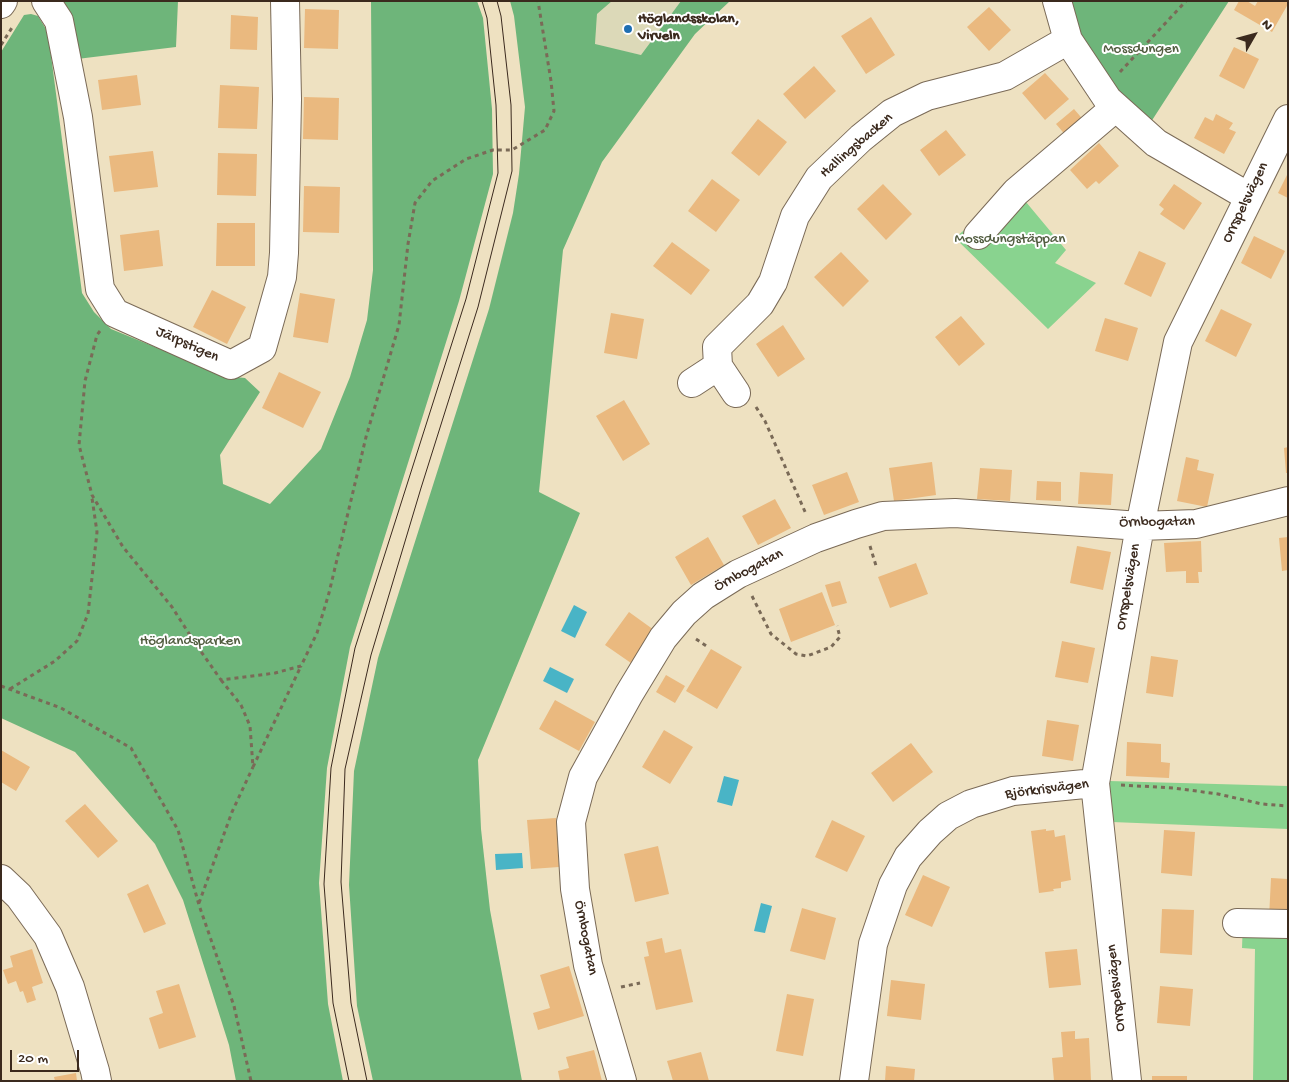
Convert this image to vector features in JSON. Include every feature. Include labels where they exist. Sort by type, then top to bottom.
[{"type":"street","name":"Järpstigen","points":[[46,1],[59,21],[78,117],[100,289],[115,313],[231,365],[262,348],[282,277],[287,99],[285,1]]},
{"type":"street","points":[[1057,1],[1068,40],[1109,99],[1156,143],[1249,197]]},
{"type":"street","name":"Hallingsbacken","points":[[718,366],[717,347],[760,304],[773,282],[795,216],[819,178],[847,151],[892,114],[927,96],[1005,76],[1068,40]]},
{"type":"street","points":[[978,235],[1016,192],[1109,99]]},
{"type":"street","name":"Orrspelsvägen","points":[[1128,1081],[1095,783],[1140,526],[1178,342],[1288,118]]},
{"type":"street","points":[[692,383],[718,366],[736,393]]},
{"type":"street","name":"Örnbogatan","points":[[622,1081],[588,965],[575,889],[571,822],[583,778],[629,694],[663,638],[684,613],[703,596],[740,573],[816,538],[883,516],[955,513],[1140,526],[1196,524],[1288,501]]},
{"type":"street","name":"Björkrisvägen","points":[[854,1081],[874,944],[893,884],[908,857],[930,832],[948,816],[971,804],[1013,791],[1095,783]]},
{"type":"street","points":[[1,879],[19,896],[48,936],[70,987],[97,1081]]},
{"type":"street","points":[[1237,923],[1288,924]]},
{"type":"path","points":[[199,905],[232,812],[317,634],[329,593],[366,437],[399,325],[408,244],[415,203],[432,181],[466,159],[493,150],[512,150],[545,130],[554,111],[538,1]]},
{"type":"path","points":[[1109,99],[1186,1]]},
{"type":"path","points":[[10,689],[55,661],[77,641],[88,614],[97,532],[92,495],[79,445],[85,381],[97,334],[102,327]]},
{"type":"path","points":[[736,393],[750,399],[765,421],[816,538]]},
{"type":"path","points":[[92,495],[123,547],[172,607],[221,680],[241,705],[250,726],[253,767]]},
{"type":"path","points":[[740,573],[771,634],[796,654],[807,656],[831,647],[840,637],[837,626]]},
{"type":"path","points":[[221,680],[275,673],[302,666]]},
{"type":"path","points":[[1,686],[61,708],[131,748],[178,830],[199,905],[234,1006],[252,1081]]},
{"type":"path","name":"Björkrisvägen","points":[[1095,783],[1174,788],[1218,794],[1262,804],[1288,806]]},
{"type":"shaded area","name":"Höglandsskolan, Virveln","points":[[612,1],[681,1],[641,55],[595,45],[597,14]]},
{"type":"green space","points":[[63,1],[178,1],[176,47],[77,59]]},
{"type":"green space","name":"Höglandsparken","points":[[371,1],[477,1],[483,18],[492,109],[493,174],[459,301],[350,647],[327,768],[319,883],[328,1004],[343,1081],[236,1081],[229,1045],[183,900],[155,844],[75,752],[1,718],[1,52],[24,15],[38,16],[46,29],[49,40],[82,293],[94,312],[111,329],[226,376],[245,378],[260,392],[220,455],[223,484],[270,504],[321,449],[350,377],[367,320],[373,270]]},
{"type":"green space","points":[[510,1],[612,1],[597,14],[595,44],[641,55],[681,1],[730,1],[695,34],[602,162],[563,250],[539,492],[580,513],[478,760],[481,829],[490,910],[522,1081],[373,1081],[357,1006],[349,885],[354,771],[378,658],[489,309],[513,213],[519,174],[525,107],[514,16]]},
{"type":"green space","name":"Mossdungen","points":[[1066,1],[1229,1],[1149,125],[1098,75]]},
{"type":"green space","name":"Mossdungstäppan","points":[[1105,108],[1122,125],[1097,129],[1021,196],[1066,250],[1055,263],[1096,283],[1048,329],[955,238]]},
{"type":"green space","points":[[1109,781],[1288,786],[1288,829],[1112,822]]},
{"type":"green space","points":[[1243,920],[1288,922],[1288,1081],[1253,1081],[1255,949],[1242,948]]},
{"type":"water","points":[[574,605],[587,612],[575,638],[561,631]]},
{"type":"water","points":[[550,667],[574,679],[567,693],[543,681]]},
{"type":"water","points":[[724,776],[739,780],[732,806],[717,802]]},
{"type":"water","points":[[522,853],[523,868],[496,870],[495,854]]},
{"type":"water","points":[[761,903],[772,906],[765,933],[754,931]]},
{"type":"building","points":[[1239,1],[1247,1],[1255,6],[1258,1],[1288,1],[1288,4],[1272,32],[1234,10]]},
{"type":"building","points":[[989,7],[1011,30],[989,51],[967,27]]},
{"type":"building","points":[[305,9],[339,10],[338,49],[304,48]]},
{"type":"building","points":[[231,15],[258,17],[257,50],[230,49]]},
{"type":"building","points":[[871,17],[895,55],[866,74],[841,36]]},
{"type":"building","points":[[1234,47],[1259,59],[1244,89],[1219,76]]},
{"type":"building","points":[[814,66],[836,91],[805,119],[783,94]]},
{"type":"building","points":[[1045,73],[1069,99],[1045,120],[1022,93]]},
{"type":"building","points":[[137,75],[141,105],[102,110],[98,80]]},
{"type":"building","points":[[220,85],[259,87],[257,129],[218,128]]},
{"type":"building","points":[[304,97],[339,98],[338,140],[303,139]]},
{"type":"building","points":[[1074,109],[1086,123],[1068,138],[1056,124]]},
{"type":"building","points":[[1216,114],[1233,123],[1229,129],[1236,132],[1224,154],[1194,138],[1205,117],[1213,121]]},
{"type":"building","points":[[758,119],[787,142],[759,176],[731,153]]},
{"type":"building","points":[[946,130],[966,155],[939,176],[920,150]]},
{"type":"building","points":[[1099,143],[1119,166],[1099,184],[1096,181],[1087,189],[1070,170]]},
{"type":"building","points":[[153,151],[158,187],[114,192],[109,156]]},
{"type":"building","points":[[218,153],[257,154],[256,196],[217,195]]},
{"type":"building","points":[[1288,173],[1288,198],[1278,193]]},
{"type":"building","points":[[712,179],[740,200],[716,232],[688,211]]},
{"type":"building","points":[[883,184],[912,214],[886,240],[857,209]]},
{"type":"building","points":[[1174,184],[1202,203],[1184,230],[1160,214],[1164,209],[1159,205]]},
{"type":"building","points":[[304,186],[340,187],[339,233],[303,232]]},
{"type":"building","points":[[217,223],[255,223],[255,266],[216,266]]},
{"type":"building","points":[[159,230],[163,266],[124,271],[120,235]]},
{"type":"building","points":[[1254,236],[1285,251],[1271,279],[1241,263]]},
{"type":"building","points":[[672,242],[710,270],[691,295],[653,266]]},
{"type":"building","points":[[1139,251],[1166,263],[1151,297],[1124,284]]},
{"type":"building","points":[[841,252],[869,281],[843,307],[814,277]]},
{"type":"building","points":[[212,290],[246,307],[227,344],[193,327]]},
{"type":"building","points":[[300,293],[335,299],[328,343],[293,337]]},
{"type":"building","points":[[1221,309],[1252,324],[1236,357],[1205,341]]},
{"type":"building","points":[[611,313],[644,319],[637,359],[604,353]]},
{"type":"building","points":[[961,316],[985,344],[959,366],[935,337]]},
{"type":"building","points":[[1105,318],[1138,328],[1128,361],[1095,351]]},
{"type":"building","points":[[783,325],[805,359],[778,377],[756,344]]},
{"type":"building","points":[[279,372],[321,392],[303,428],[262,408]]},
{"type":"building","points":[[624,400],[650,444],[623,461],[596,416]]},
{"type":"building","points":[[1288,447],[1288,473],[1286,473],[1284,448]]},
{"type":"building","points":[[1186,457],[1199,460],[1197,470],[1214,474],[1207,507],[1177,501]]},
{"type":"building","points":[[932,462],[936,495],[894,501],[889,468]]},
{"type":"building","points":[[980,468],[1012,470],[1010,501],[977,499]]},
{"type":"building","points":[[847,472],[859,502],[824,515],[812,485]]},
{"type":"building","points":[[1080,472],[1113,474],[1111,505],[1078,504]]},
{"type":"building","points":[[1037,481],[1061,482],[1061,501],[1036,500]]},
{"type":"building","points":[[775,499],[791,528],[758,545],[742,516]]},
{"type":"building","points":[[708,537],[724,565],[691,585],[675,557]]},
{"type":"building","points":[[1288,537],[1288,570],[1282,571],[1279,538]]},
{"type":"building","points":[[1201,541],[1202,572],[1198,572],[1199,583],[1186,583],[1186,571],[1166,572],[1164,543]]},
{"type":"building","points":[[1077,546],[1111,552],[1103,590],[1070,583]]},
{"type":"building","points":[[916,563],[928,594],[890,608],[878,577]]},
{"type":"building","points":[[840,581],[847,603],[832,607],[825,585]]},
{"type":"building","points":[[822,592],[835,625],[791,642],[779,609]]},
{"type":"building","points":[[629,612],[654,630],[631,663],[605,645]]},
{"type":"building","points":[[1062,641],[1095,648],[1088,683],[1055,677]]},
{"type":"building","points":[[711,649],[742,667],[717,709],[686,691]]},
{"type":"building","points":[[1151,656],[1178,660],[1173,697],[1146,693]]},
{"type":"building","points":[[666,675],[685,686],[675,703],[656,692]]},
{"type":"building","points":[[555,700],[595,722],[579,751],[539,729]]},
{"type":"building","points":[[1047,720],[1079,725],[1073,761],[1042,756]]},
{"type":"building","points":[[664,730],[693,747],[670,784],[642,767]]},
{"type":"building","points":[[1127,742],[1161,744],[1161,762],[1170,763],[1169,778],[1126,776]]},
{"type":"building","points":[[911,743],[933,772],[893,802],[871,773]]},
{"type":"building","points":[[1,750],[30,767],[16,791],[1,782]]},
{"type":"building","points":[[85,804],[118,841],[98,858],[65,821]]},
{"type":"building","points":[[556,818],[559,867],[531,869],[527,820]]},
{"type":"building","points":[[832,820],[865,836],[847,872],[815,857]]},
{"type":"building","points":[[1046,829],[1046,831],[1054,830],[1055,837],[1065,835],[1071,880],[1061,882],[1061,888],[1053,889],[1054,891],[1039,893],[1031,831]]},
{"type":"building","points":[[1164,830],[1195,832],[1192,876],[1161,873]]},
{"type":"building","points":[[658,846],[669,894],[635,902],[624,854]]},
{"type":"building","points":[[923,875],[950,887],[932,927],[905,915]]},
{"type":"building","points":[[1271,878],[1288,879],[1288,918],[1269,918]]},
{"type":"building","points":[[148,884],[166,924],[144,933],[127,894]]},
{"type":"building","points":[[802,908],[836,918],[825,960],[790,951]]},
{"type":"building","points":[[1162,909],[1194,910],[1192,955],[1160,953]]},
{"type":"building","points":[[662,938],[665,953],[681,949],[693,1002],[656,1010],[644,957],[649,956],[646,942]]},
{"type":"building","points":[[32,949],[43,983],[32,987],[36,1000],[27,1003],[23,991],[20,992],[16,981],[8,984],[3,970],[13,967],[10,956]]},
{"type":"building","points":[[1077,949],[1081,985],[1049,988],[1045,952]]},
{"type":"building","points":[[569,966],[584,1016],[538,1030],[533,1013],[550,1008],[540,975]]},
{"type":"building","points":[[891,980],[925,984],[921,1020],[887,1016]]},
{"type":"building","points":[[179,984],[196,1037],[159,1049],[149,1018],[163,1013],[156,991]]},
{"type":"building","points":[[1160,986],[1193,989],[1190,1026],[1157,1023]]},
{"type":"building","points":[[787,994],[814,999],[803,1056],[776,1051]]},
{"type":"building","points":[[1075,1031],[1075,1039],[1089,1038],[1091,1081],[1054,1081],[1052,1058],[1063,1057],[1061,1032]]},
{"type":"building","points":[[594,1050],[602,1081],[560,1081],[558,1071],[569,1068],[566,1057]]},
{"type":"building","points":[[701,1052],[709,1081],[673,1081],[667,1061]]},
{"type":"building","points":[[886,1066],[915,1069],[914,1081],[885,1081]]},
{"type":"building","points":[[76,1073],[77,1081],[55,1081],[54,1077]]},
{"type":"building","points":[[1152,1076],[1187,1076],[1187,1081],[1152,1081]]},
{"type":"tram line","points":[[349,1081],[333,1003],[324,884],[331,768],[355,648],[466,299],[498,173],[496,105],[487,18],[482,1]]},
{"type":"tram line","points":[[367,1081],[351,1003],[341,882],[345,769],[371,655],[478,307],[512,171],[511,105],[501,16],[497,1]]},
{"type":"place","name":"Höglandsskolan, Virveln","points":[[628,29]]}]
